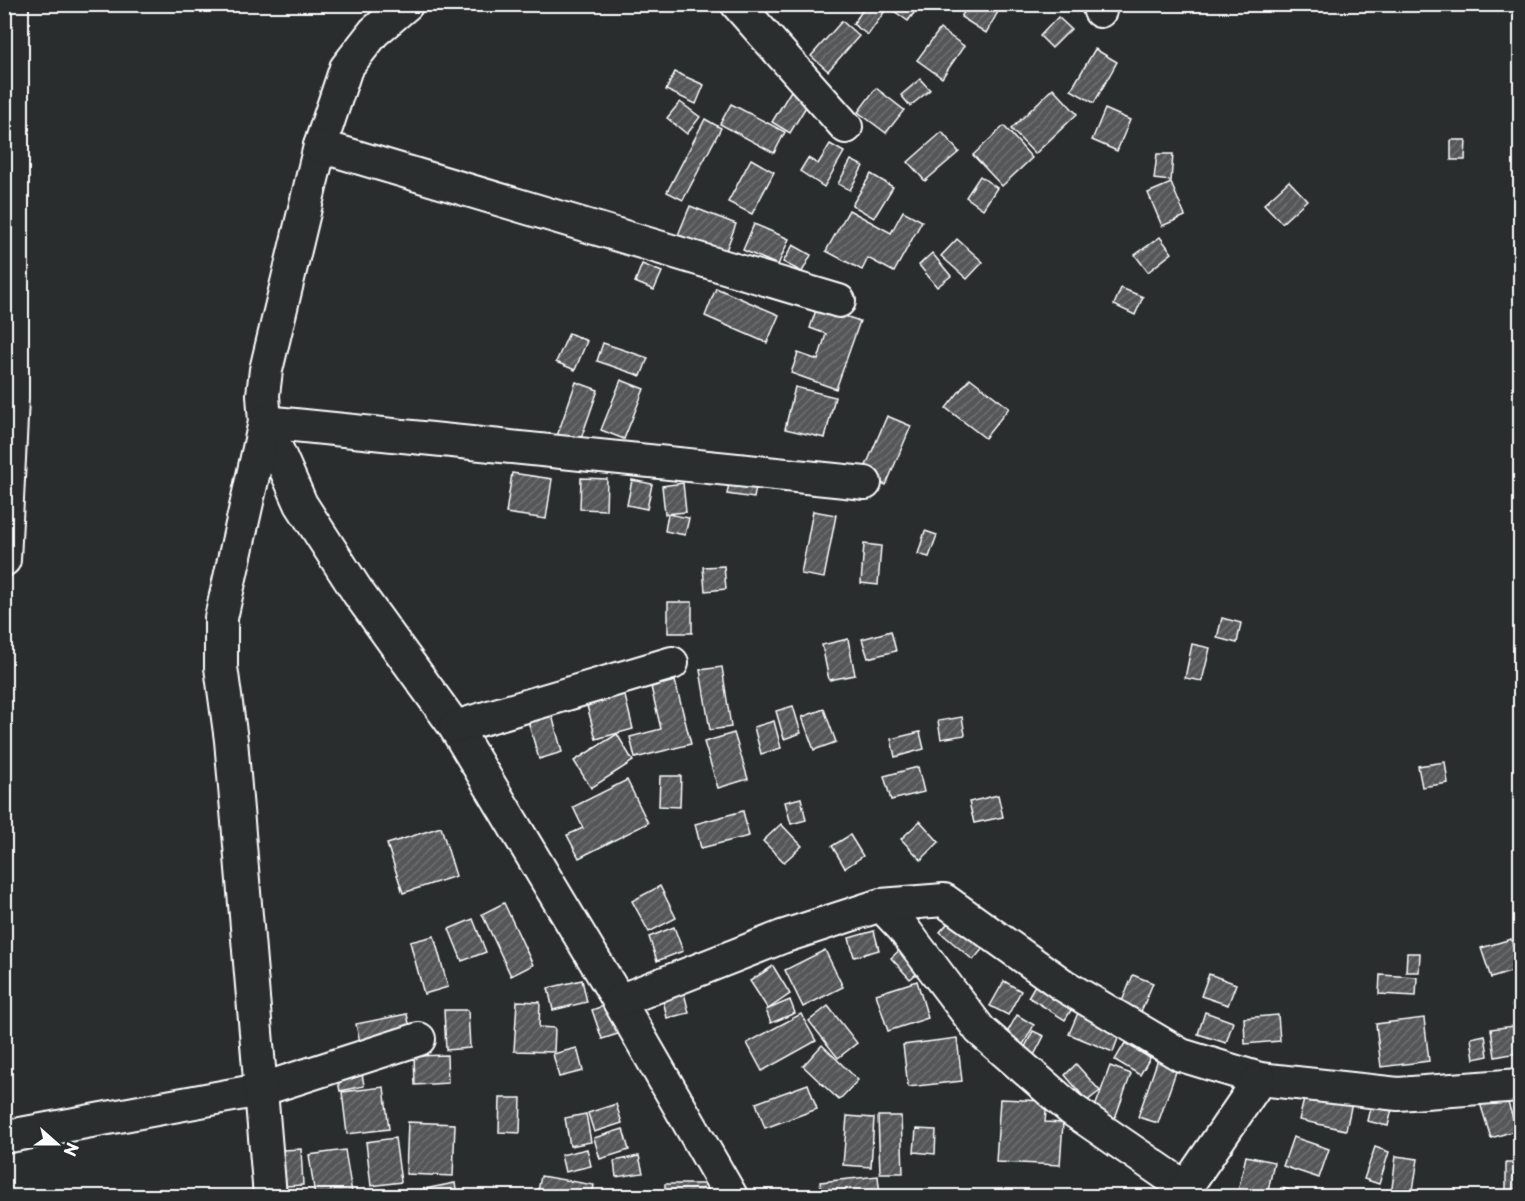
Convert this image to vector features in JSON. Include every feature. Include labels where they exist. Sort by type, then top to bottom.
[{"type":"street","points":[[5,547],[12,4]]},
{"type":"street","points":[[407,4],[374,32],[346,68],[320,146],[266,370],[263,395],[266,422],[301,504],[359,594],[455,727],[619,1001],[731,1197]]},
{"type":"street","points":[[737,4],[846,127]]},
{"type":"street","points":[[320,146],[839,301]]},
{"type":"street","points":[[266,422],[865,483]]},
{"type":"street","points":[[266,422],[222,618],[221,648],[270,1197]]},
{"type":"street","points":[[455,727],[672,663]]},
{"type":"street","points":[[619,1001],[782,937],[881,905],[944,900],[1063,985],[1180,1055],[1260,1079],[1398,1094],[1521,1085]]},
{"type":"street","points":[[881,905],[902,927],[980,1030],[1071,1109],[1183,1192],[1260,1079]]},
{"type":"street","points":[[4,1137],[261,1090],[419,1039]]},
{"type":"building","points":[[867,4],[890,4],[868,35],[853,24]]},
{"type":"building","points":[[898,4],[920,5],[908,21],[894,11]]},
{"type":"building","points":[[969,4],[990,4],[999,10],[986,33],[961,17]]},
{"type":"building","points":[[1058,17],[1071,29],[1052,48],[1040,36]]},
{"type":"building","points":[[842,21],[859,36],[828,71],[811,56]]},
{"type":"building","points":[[940,29],[964,46],[942,78],[917,60]]},
{"type":"building","points":[[1095,49],[1117,62],[1094,103],[1071,90]]},
{"type":"building","points":[[675,72],[704,85],[696,104],[666,90]]},
{"type":"building","points":[[920,79],[930,90],[910,106],[901,95]]},
{"type":"building","points":[[876,88],[904,110],[886,133],[858,112]]},
{"type":"building","points":[[1053,88],[1077,114],[1035,154],[1011,129]]},
{"type":"building","points":[[792,89],[810,100],[790,133],[772,122]]},
{"type":"building","points":[[680,102],[700,117],[687,134],[667,118]]},
{"type":"building","points":[[731,104],[785,132],[774,153],[720,124]]},
{"type":"building","points":[[1105,109],[1130,120],[1117,151],[1092,140]]},
{"type":"building","points":[[705,119],[721,128],[683,200],[667,192]]},
{"type":"building","points":[[1004,126],[1032,158],[1002,186],[973,155]]},
{"type":"building","points":[[942,132],[959,152],[925,181],[908,162]]},
{"type":"building","points":[[1451,140],[1466,140],[1465,160],[1451,160]]},
{"type":"building","points":[[830,144],[844,152],[824,187],[800,171],[808,158],[818,164]]},
{"type":"building","points":[[1157,154],[1173,154],[1171,181],[1154,179]]},
{"type":"building","points":[[751,159],[774,172],[752,214],[728,202]]},
{"type":"building","points":[[851,160],[863,166],[850,190],[838,184]]},
{"type":"building","points":[[871,174],[893,187],[874,218],[852,205]]},
{"type":"building","points":[[980,176],[997,188],[983,209],[966,197]]},
{"type":"building","points":[[1289,181],[1307,200],[1282,223],[1264,204]]},
{"type":"building","points":[[1171,183],[1185,216],[1162,226],[1148,193]]},
{"type":"building","points":[[690,206],[736,224],[725,253],[678,235]]},
{"type":"building","points":[[849,210],[891,233],[903,211],[922,221],[894,272],[868,258],[862,270],[826,251]]},
{"type":"building","points":[[754,224],[789,239],[778,265],[743,250]]},
{"type":"building","points":[[1160,237],[1172,253],[1148,272],[1135,255]]},
{"type":"building","points":[[957,239],[983,262],[967,279],[941,256]]},
{"type":"building","points":[[793,245],[811,255],[802,272],[783,262]]},
{"type":"building","points":[[932,253],[951,276],[937,287],[919,265]]},
{"type":"building","points":[[642,264],[662,272],[654,290],[635,282]]},
{"type":"building","points":[[716,288],[779,315],[767,343],[705,316]]},
{"type":"building","points":[[1121,288],[1143,297],[1135,315],[1114,305]]},
{"type":"building","points":[[817,307],[860,321],[836,389],[791,373],[798,353],[818,360],[826,334],[810,328]]},
{"type":"building","points":[[569,333],[587,341],[575,370],[556,362]]},
{"type":"building","points":[[603,343],[648,358],[641,376],[597,361]]},
{"type":"building","points":[[970,378],[1009,408],[985,438],[946,408]]},
{"type":"building","points":[[621,380],[644,389],[624,439],[601,430]]},
{"type":"building","points":[[576,382],[598,390],[579,444],[557,436]]},
{"type":"building","points":[[795,387],[835,397],[825,438],[785,429]]},
{"type":"building","points":[[887,416],[911,426],[886,485],[862,475]]},
{"type":"building","points":[[512,473],[552,479],[546,519],[506,513]]},
{"type":"building","points":[[581,478],[607,479],[606,510],[580,509]]},
{"type":"building","points":[[730,478],[757,482],[754,498],[727,494]]},
{"type":"building","points":[[632,480],[652,484],[647,509],[627,505]]},
{"type":"building","points":[[683,483],[686,512],[665,514],[662,486]]},
{"type":"building","points":[[813,511],[836,515],[824,578],[801,574]]},
{"type":"building","points":[[668,514],[689,518],[685,535],[665,531]]},
{"type":"building","points":[[925,531],[937,535],[929,557],[918,554]]},
{"type":"building","points":[[864,544],[881,546],[878,585],[861,583]]},
{"type":"building","points":[[724,566],[726,589],[705,591],[703,567]]},
{"type":"building","points":[[668,602],[692,602],[692,633],[668,633]]},
{"type":"building","points":[[1222,618],[1241,623],[1237,643],[1217,638]]},
{"type":"building","points":[[891,631],[896,651],[868,658],[862,639]]},
{"type":"building","points":[[848,639],[855,675],[829,680],[822,645]]},
{"type":"building","points":[[1192,644],[1210,648],[1202,681],[1185,678]]},
{"type":"building","points":[[722,667],[731,727],[710,730],[700,670]]},
{"type":"building","points":[[675,681],[691,744],[635,758],[630,737],[661,729],[651,687]]},
{"type":"building","points":[[624,692],[633,729],[596,739],[586,702]]},
{"type":"building","points":[[793,706],[801,733],[784,739],[776,711]]},
{"type":"building","points":[[550,708],[562,752],[539,759],[526,714]]},
{"type":"building","points":[[824,709],[836,742],[814,750],[802,717]]},
{"type":"building","points":[[962,717],[965,735],[941,739],[938,721]]},
{"type":"building","points":[[774,721],[781,748],[761,754],[754,727]]},
{"type":"building","points":[[920,732],[924,749],[895,757],[891,739]]},
{"type":"building","points":[[734,733],[748,779],[718,788],[704,742]]},
{"type":"building","points":[[617,734],[633,761],[591,788],[574,761]]},
{"type":"building","points":[[1445,762],[1448,783],[1422,787],[1418,766]]},
{"type":"building","points":[[918,767],[924,792],[891,800],[884,776]]},
{"type":"building","points":[[660,776],[681,776],[680,807],[659,806]]},
{"type":"building","points":[[627,780],[648,823],[579,858],[567,835],[583,828],[573,807]]},
{"type":"building","points":[[998,795],[1003,817],[974,823],[969,802]]},
{"type":"building","points":[[801,798],[806,820],[791,824],[785,802]]},
{"type":"building","points":[[743,811],[749,836],[701,848],[695,824]]},
{"type":"building","points":[[920,821],[939,842],[921,860],[901,839]]},
{"type":"building","points":[[781,824],[802,846],[784,862],[763,841]]},
{"type":"building","points":[[441,827],[456,876],[403,893],[387,844]]},
{"type":"building","points":[[850,835],[863,856],[845,868],[832,846]]},
{"type":"building","points":[[660,886],[676,918],[649,932],[632,901]]},
{"type":"building","points":[[504,903],[533,965],[511,976],[482,914]]},
{"type":"building","points":[[958,911],[991,939],[973,960],[940,932]]},
{"type":"building","points":[[473,919],[486,952],[462,961],[449,929]]},
{"type":"building","points":[[674,927],[683,951],[657,961],[649,937]]},
{"type":"building","points":[[874,931],[879,950],[854,957],[849,938]]},
{"type":"building","points":[[434,936],[448,987],[424,994],[410,942]]},
{"type":"building","points":[[1511,939],[1520,969],[1491,978],[1481,948]]},
{"type":"building","points":[[904,946],[924,968],[910,979],[891,958]]},
{"type":"building","points":[[825,950],[843,987],[803,1007],[785,970]]},
{"type":"building","points":[[1407,953],[1420,953],[1419,972],[1406,972]]},
{"type":"building","points":[[773,966],[790,994],[768,1009],[750,981]]},
{"type":"building","points":[[1209,974],[1236,984],[1228,1005],[1201,996]]},
{"type":"building","points":[[1133,975],[1153,983],[1140,1014],[1120,1006]]},
{"type":"building","points":[[1380,975],[1417,977],[1416,996],[1379,994]]},
{"type":"building","points":[[582,980],[587,1002],[553,1010],[548,988]]},
{"type":"building","points":[[1038,980],[1076,1002],[1065,1020],[1028,997]]},
{"type":"building","points":[[917,981],[928,1018],[888,1031],[876,994]]},
{"type":"building","points":[[1004,981],[1021,991],[1008,1015],[990,1006]]},
{"type":"building","points":[[683,989],[689,1013],[667,1018],[662,995]]},
{"type":"building","points":[[790,1000],[795,1013],[771,1023],[766,1010]]},
{"type":"building","points":[[517,1001],[540,1002],[539,1027],[555,1028],[554,1052],[514,1051]]},
{"type":"building","points":[[614,1002],[624,1032],[602,1039],[592,1010]]},
{"type":"building","points":[[1520,1003],[1520,1027],[1512,1006]]},
{"type":"building","points":[[828,1006],[857,1043],[838,1058],[809,1021]]},
{"type":"building","points":[[444,1010],[468,1010],[470,1048],[446,1050]]},
{"type":"building","points":[[1205,1012],[1233,1022],[1226,1043],[1198,1034]]},
{"type":"building","points":[[1078,1013],[1121,1030],[1113,1052],[1069,1034]]},
{"type":"building","points":[[407,1014],[411,1033],[360,1043],[356,1024]]},
{"type":"building","points":[[801,1014],[816,1041],[762,1071],[747,1043]]},
{"type":"building","points":[[1017,1015],[1034,1025],[1020,1050],[1003,1040]]},
{"type":"building","points":[[1278,1015],[1280,1041],[1245,1044],[1244,1018]]},
{"type":"building","points":[[1424,1018],[1429,1061],[1381,1067],[1376,1024]]},
{"type":"building","points":[[1514,1026],[1517,1053],[1495,1057],[1491,1029]]},
{"type":"building","points":[[1033,1031],[1044,1036],[1032,1059],[1022,1053]]},
{"type":"building","points":[[1485,1035],[1488,1056],[1474,1059],[1471,1038]]},
{"type":"building","points":[[957,1038],[962,1081],[908,1087],[903,1045]]},
{"type":"building","points":[[1125,1043],[1150,1058],[1140,1075],[1115,1060]]},
{"type":"building","points":[[822,1045],[858,1080],[839,1100],[803,1066]]},
{"type":"building","points":[[577,1048],[583,1071],[559,1077],[553,1054]]},
{"type":"building","points":[[447,1055],[448,1083],[415,1085],[414,1056]]},
{"type":"building","points":[[1158,1059],[1178,1066],[1158,1123],[1138,1117]]},
{"type":"building","points":[[1076,1064],[1100,1091],[1087,1101],[1065,1075]]},
{"type":"building","points":[[1110,1066],[1131,1074],[1115,1118],[1094,1110]]},
{"type":"building","points":[[361,1067],[364,1086],[340,1091],[336,1072]]},
{"type":"building","points":[[808,1084],[817,1109],[765,1128],[756,1103]]},
{"type":"building","points":[[384,1087],[389,1129],[347,1134],[342,1092]]},
{"type":"building","points":[[1307,1087],[1353,1098],[1346,1130],[1299,1120]]},
{"type":"building","points":[[1505,1094],[1517,1130],[1491,1138],[1480,1103]]},
{"type":"building","points":[[500,1098],[521,1098],[520,1133],[499,1132]]},
{"type":"building","points":[[1000,1099],[1047,1101],[1045,1122],[1063,1123],[1060,1165],[996,1162]]},
{"type":"building","points":[[1372,1100],[1393,1105],[1388,1126],[1367,1121]]},
{"type":"building","points":[[616,1104],[622,1123],[594,1132],[588,1113]]},
{"type":"building","points":[[586,1114],[591,1142],[570,1146],[565,1118]]},
{"type":"building","points":[[847,1116],[874,1118],[871,1167],[843,1165]]},
{"type":"building","points":[[878,1116],[901,1116],[903,1173],[880,1173]]},
{"type":"building","points":[[408,1122],[455,1124],[453,1176],[406,1174]]},
{"type":"building","points":[[623,1129],[629,1150],[600,1159],[594,1138]]},
{"type":"building","points":[[916,1129],[936,1130],[935,1154],[914,1152]]},
{"type":"building","points":[[1293,1137],[1329,1149],[1319,1178],[1283,1166]]},
{"type":"building","points":[[395,1138],[401,1182],[371,1186],[366,1142]]},
{"type":"building","points":[[1375,1147],[1389,1152],[1379,1184],[1364,1179]]},
{"type":"building","points":[[301,1149],[303,1185],[266,1187],[264,1151]]},
{"type":"building","points":[[587,1149],[591,1166],[565,1172],[561,1155]]},
{"type":"building","points":[[345,1150],[352,1193],[315,1196],[309,1155]]},
{"type":"building","points":[[639,1156],[643,1173],[616,1177],[614,1161]]},
{"type":"building","points":[[1246,1156],[1274,1162],[1267,1196],[1237,1196]]},
{"type":"building","points":[[1396,1156],[1418,1159],[1412,1196],[1391,1196]]},
{"type":"building","points":[[1506,1163],[1520,1163],[1520,1189],[1506,1190]]},
{"type":"building","points":[[541,1176],[594,1185],[592,1196],[537,1196]]},
{"type":"building","points":[[878,1176],[880,1196],[822,1196],[820,1182]]},
{"type":"building","points":[[455,1183],[457,1196],[400,1196],[399,1194]]},
{"type":"building","points":[[665,1184],[714,1184],[714,1196],[665,1196]]},
{"type":"building","points":[[1281,1188],[1312,1196],[1279,1196]]}]
